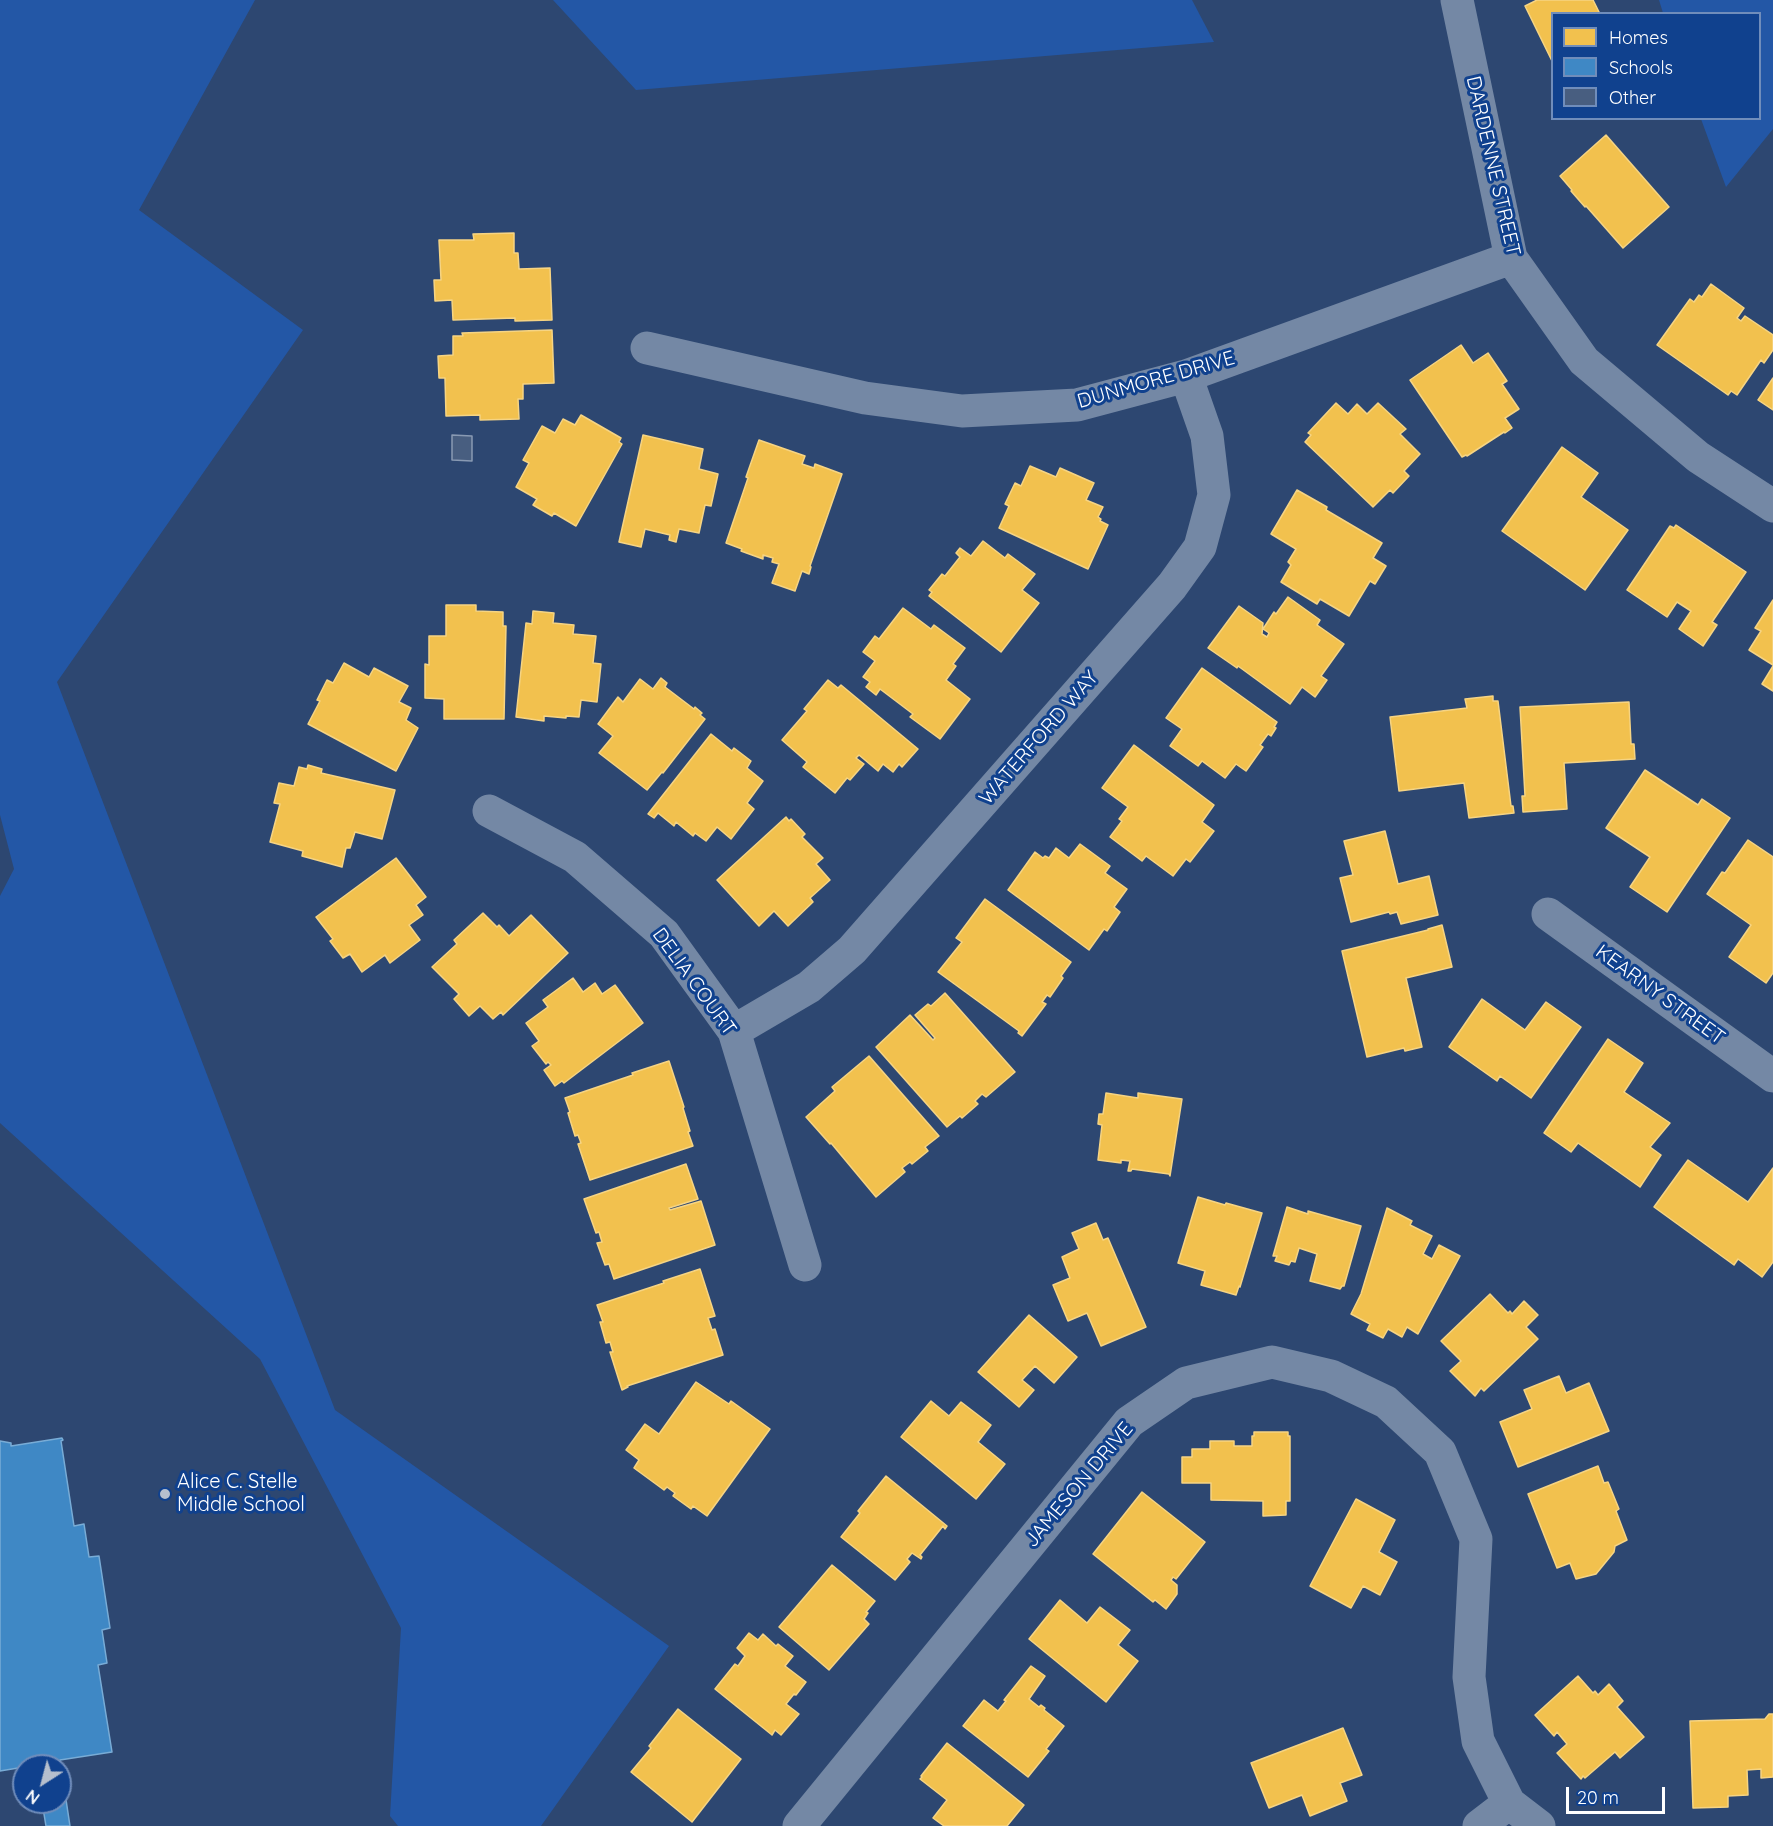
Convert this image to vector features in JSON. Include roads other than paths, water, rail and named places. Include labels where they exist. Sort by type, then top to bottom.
[{"type":"street","name":"DARDENNE STREET","points":[[1457,0],[1510,258],[1584,361],[1698,457],[1773,506]]},
{"type":"street","name":"DUNMORE DRIVE","points":[[647,348],[865,398],[962,411],[1077,405],[1186,376],[1510,258]]},
{"type":"street","name":"WATERFORD WAY","points":[[734,1031],[809,987],[852,950],[1172,586],[1200,547],[1214,495],[1207,436],[1186,376]]},
{"type":"street","name":"DELIA COURT","points":[[489,811],[575,857],[664,934],[734,1031],[805,1265]]},
{"type":"street","name":"KEARNY STREET","points":[[1548,914],[1773,1076]]},
{"type":"street","name":"JAMESON DRIVE","points":[[799,1826],[1129,1422],[1186,1383],[1272,1362],[1331,1376],[1386,1402],[1440,1452],[1476,1539],[1469,1677],[1478,1741],[1509,1803],[1539,1826]]},
{"type":"street","points":[[1479,1826],[1509,1803]]},
{"type":"place","name":"Alice C. Stelle Middle School","points":[[165,1494]]}]
